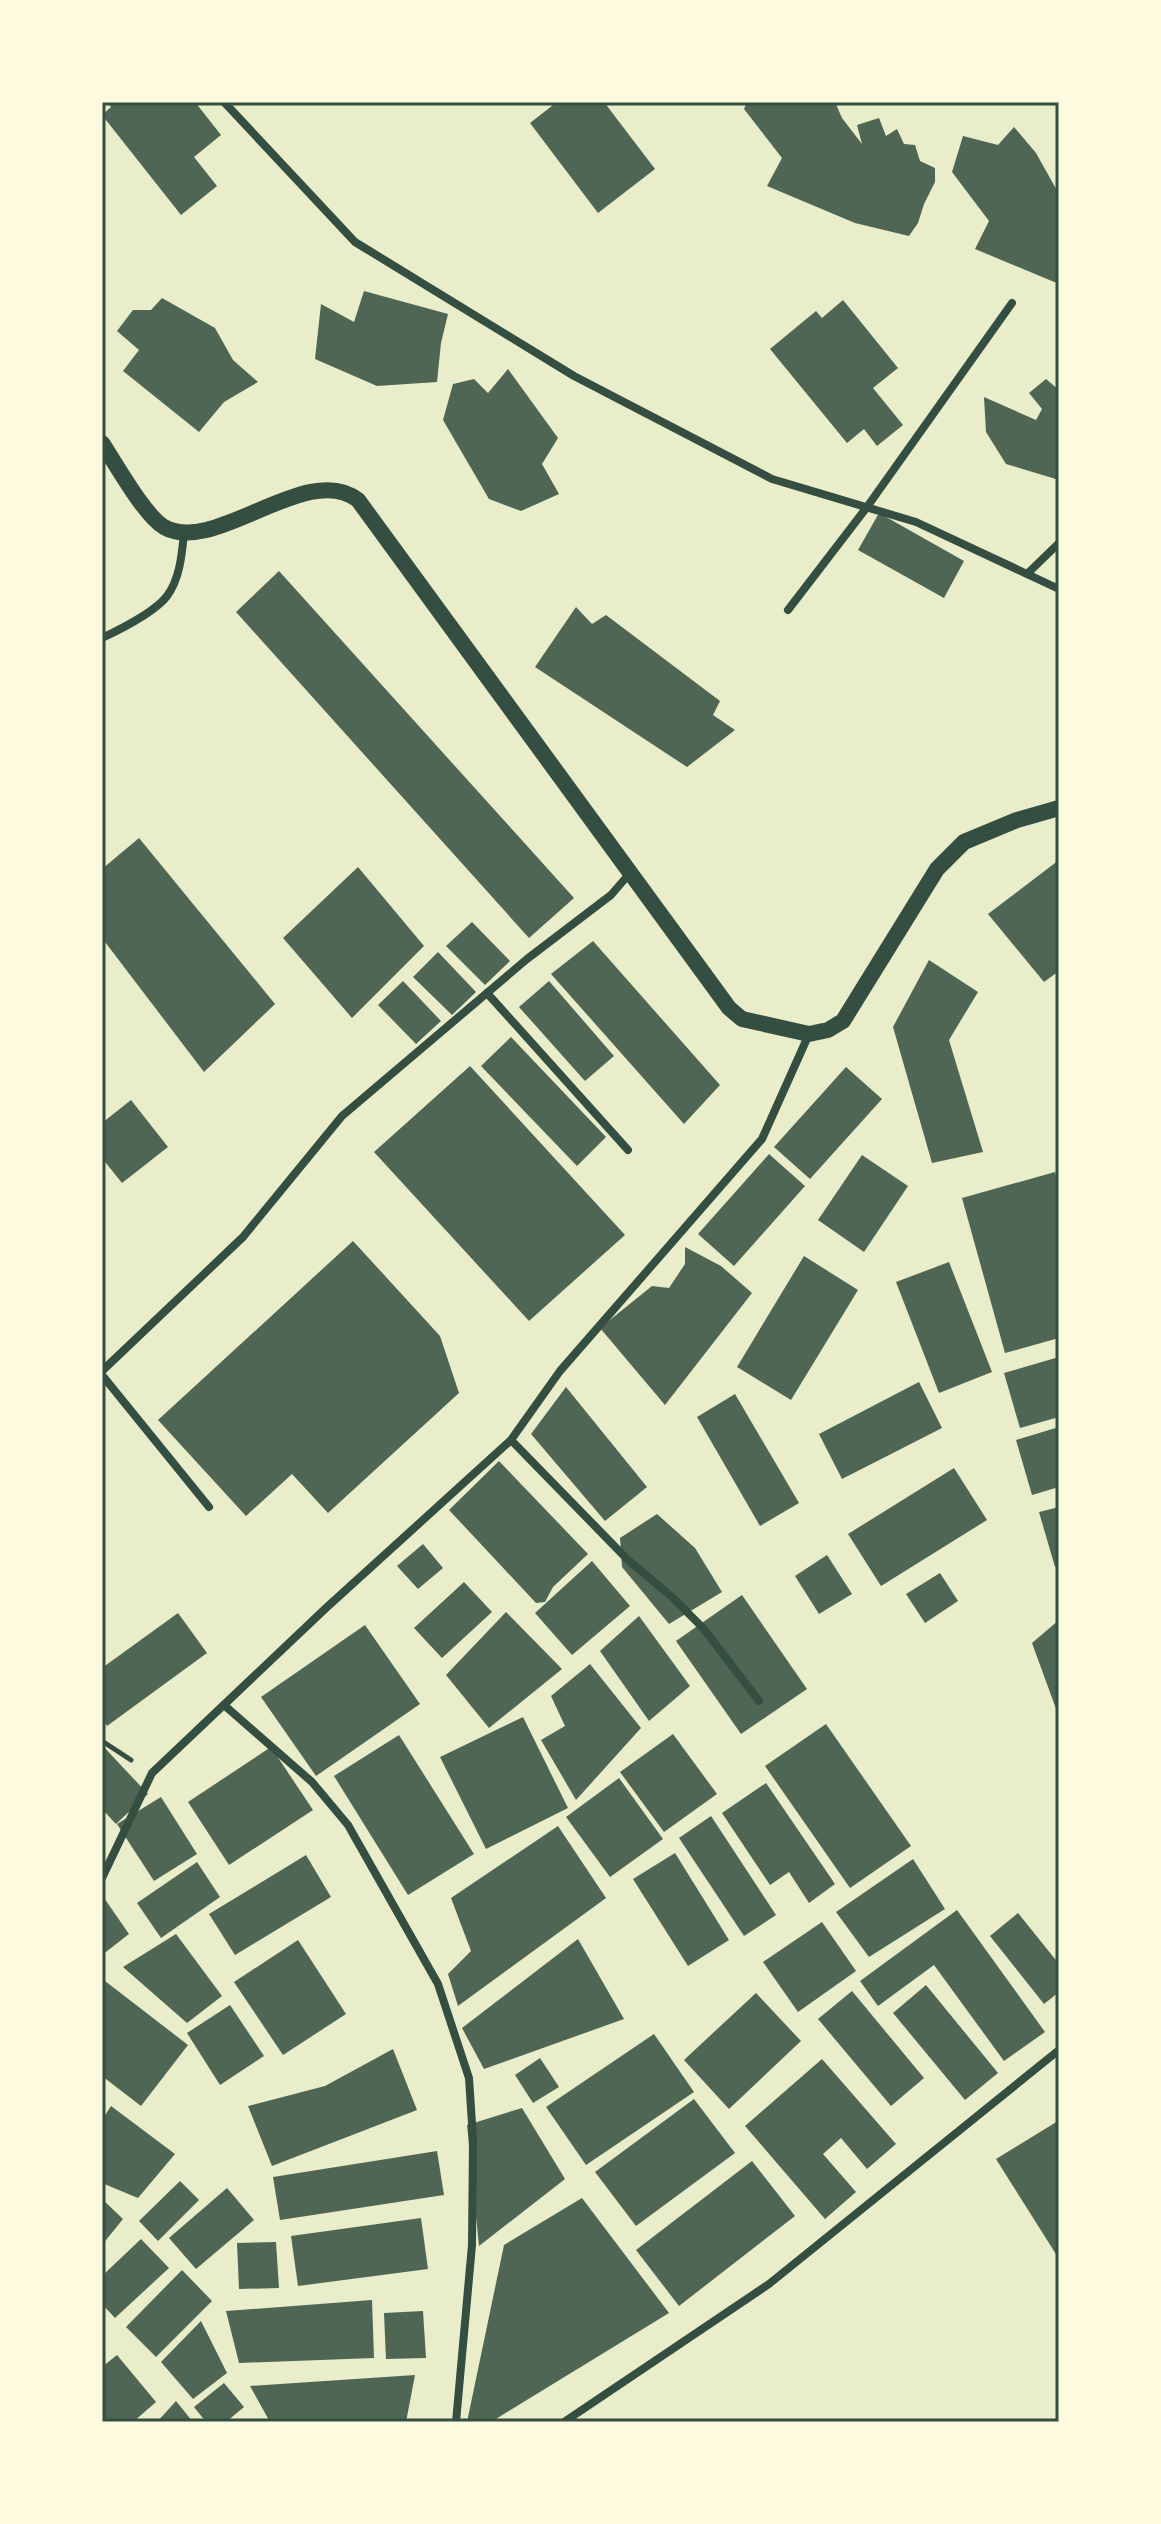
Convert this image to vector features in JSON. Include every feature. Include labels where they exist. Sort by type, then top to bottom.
[{"type":"main road","points":[[102,443],[152,516],[163,526],[184,532],[216,527],[318,491],[335,490],[352,496],[735,1015],[742,1019],[809,1034],[828,1030],[843,1021],[937,869],[964,842],[1017,820],[1059,808]]},
{"type":"street","points":[[224,102],[355,242],[574,376],[772,479],[916,522],[1059,589]]},
{"type":"street","points":[[788,610],[867,507],[1012,303]]},
{"type":"street","points":[[102,638],[128,626],[168,595],[181,563],[184,532]]},
{"type":"street","points":[[1027,574],[1059,543]]},
{"type":"street","points":[[209,1507],[102,1373],[243,1237],[342,1116],[487,993],[611,895],[630,872]]},
{"type":"street","points":[[487,993],[628,1150]]},
{"type":"street","points":[[102,1878],[152,1773],[326,1608],[511,1440],[560,1371],[762,1139],[809,1034]]},
{"type":"street","points":[[511,1440],[628,1560],[704,1629],[759,1701]]},
{"type":"street","points":[[224,1705],[312,1782],[348,1825],[438,1984],[469,2078],[473,2139],[472,2245],[456,2422]]},
{"type":"street","points":[[564,2422],[769,2284],[1059,2050]]},
{"type":"path","points":[[102,1741],[152,1773]]},
{"type":"building","points":[[107,102],[195,102],[221,135],[194,157],[217,186],[181,215],[102,115],[111,107]]},
{"type":"building","points":[[557,102],[604,102],[655,169],[598,213],[530,123]]},
{"type":"building","points":[[747,102],[835,102],[842,118],[862,144],[857,125],[879,118],[886,136],[897,129],[904,144],[915,145],[920,161],[935,168],[935,182],[918,223],[909,236],[855,223],[767,186],[782,158],[744,109]]},
{"type":"building","points":[[1014,127],[1036,153],[1059,194],[1059,284],[975,249],[989,221],[952,172],[963,136],[998,145]]},
{"type":"building","points":[[364,291],[448,314],[437,382],[377,386],[315,359],[321,304],[354,322]]},
{"type":"building","points":[[162,298],[215,328],[233,360],[258,382],[224,402],[199,432],[123,371],[139,350],[117,331],[133,310],[151,310]]},
{"type":"building","points":[[843,300],[898,368],[873,388],[903,425],[877,446],[864,429],[847,443],[770,349],[816,311],[822,318]]},
{"type":"building","points":[[508,369],[558,438],[542,464],[559,494],[521,511],[489,499],[443,420],[453,384],[474,379],[488,393]]},
{"type":"building","points":[[1046,379],[1059,390],[1059,480],[1006,464],[986,432],[984,397],[1036,420],[1042,409],[1029,393]]},
{"type":"building","points":[[879,513],[964,561],[944,598],[858,550]]},
{"type":"building","points":[[279,571],[574,898],[529,938],[236,612]]},
{"type":"building","points":[[576,607],[592,624],[606,615],[720,701],[713,715],[735,730],[687,767],[535,667]]},
{"type":"building","points":[[139,838],[275,1004],[204,1072],[102,938],[102,869]]},
{"type":"building","points":[[1059,860],[1059,971],[1044,982],[988,914]]},
{"type":"building","points":[[358,867],[424,946],[352,1018],[283,938]]},
{"type":"building","points":[[472,922],[510,961],[485,985],[446,946]]},
{"type":"building","points":[[593,941],[720,1085],[684,1124],[551,974]]},
{"type":"building","points":[[438,952],[476,992],[452,1015],[413,977]]},
{"type":"building","points":[[929,960],[978,992],[949,1040],[983,1152],[932,1163],[893,1027]]},
{"type":"building","points":[[403,981],[441,1021],[416,1044],[378,1005]]},
{"type":"building","points":[[549,981],[614,1056],[585,1081],[519,1007]]},
{"type":"building","points":[[511,1037],[606,1137],[577,1166],[481,1066]]},
{"type":"building","points":[[470,1066],[625,1235],[529,1321],[374,1152]]},
{"type":"building","points":[[846,1067],[882,1099],[810,1179],[774,1147]]},
{"type":"building","points":[[131,1100],[168,1147],[122,1183],[102,1158],[102,1123]]},
{"type":"building","points":[[769,1154],[805,1186],[734,1266],[698,1234]]},
{"type":"building","points":[[862,1155],[908,1186],[864,1252],[818,1220]]},
{"type":"building","points":[[1055,1172],[1059,1186],[1059,1338],[1005,1353],[962,1198]]},
{"type":"building","points":[[353,1241],[440,1336],[459,1393],[328,1513],[292,1474],[246,1516],[158,1420]]},
{"type":"building","points":[[685,1247],[721,1266],[752,1293],[665,1405],[600,1328],[652,1286],[669,1288],[685,1264]]},
{"type":"building","points":[[804,1256],[858,1290],[791,1400],[737,1367]]},
{"type":"building","points":[[949,1262],[992,1372],[939,1393],[896,1282]]},
{"type":"building","points":[[1059,1357],[1059,1417],[1020,1428],[1004,1373]]},
{"type":"building","points":[[919,1382],[942,1428],[842,1479],[819,1434]]},
{"type":"building","points":[[566,1387],[647,1487],[605,1521],[531,1434]]},
{"type":"building","points":[[735,1394],[799,1503],[760,1526],[697,1417]]},
{"type":"building","points":[[1059,1427],[1059,1487],[1032,1495],[1016,1440]]},
{"type":"building","points":[[499,1461],[588,1554],[553,1587],[545,1602],[536,1603],[449,1510]]},
{"type":"building","points":[[954,1468],[987,1520],[881,1586],[848,1534]]},
{"type":"building","points":[[1059,1507],[1059,1566],[1055,1567],[1039,1512]]},
{"type":"building","points":[[657,1514],[695,1548],[722,1592],[669,1624],[622,1567],[620,1538]]},
{"type":"building","points":[[423,1544],[443,1568],[418,1589],[397,1566]]},
{"type":"building","points":[[827,1555],[852,1594],[819,1614],[795,1576]]},
{"type":"building","points":[[592,1561],[630,1606],[572,1655],[535,1613]]},
{"type":"building","points":[[940,1573],[958,1601],[925,1623],[906,1594]]},
{"type":"building","points":[[464,1582],[492,1612],[442,1658],[414,1628]]},
{"type":"building","points":[[742,1595],[807,1689],[741,1734],[676,1641]]},
{"type":"building","points":[[506,1612],[562,1669],[489,1728],[446,1675]]},
{"type":"building","points":[[178,1613],[207,1653],[107,1726],[102,1719],[102,1668]]},
{"type":"building","points":[[639,1616],[690,1686],[649,1721],[600,1651]]},
{"type":"building","points":[[1059,1620],[1059,1717],[1032,1643]]},
{"type":"building","points":[[365,1625],[420,1704],[316,1776],[261,1697]]},
{"type":"building","points":[[590,1664],[641,1728],[576,1800],[541,1740],[565,1726],[551,1696]]},
{"type":"building","points":[[523,1717],[568,1808],[486,1849],[440,1757]]},
{"type":"building","points":[[826,1724],[911,1846],[850,1888],[765,1766]]},
{"type":"building","points":[[673,1734],[717,1794],[664,1832],[620,1772]]},
{"type":"building","points":[[399,1735],[474,1854],[408,1895],[334,1776]]},
{"type":"building","points":[[102,1745],[148,1794],[116,1824],[102,1809]]},
{"type":"building","points":[[271,1747],[313,1810],[229,1865],[188,1802]]},
{"type":"building","points":[[619,1778],[663,1839],[610,1877],[566,1817]]},
{"type":"building","points":[[766,1783],[835,1884],[809,1903],[789,1872],[770,1885],[722,1813]]},
{"type":"building","points":[[161,1797],[197,1854],[154,1881],[117,1824]]},
{"type":"building","points":[[711,1816],[776,1915],[744,1936],[679,1838]]},
{"type":"building","points":[[558,1826],[606,1898],[458,2006],[448,1974],[471,1951],[451,1898]]},
{"type":"building","points":[[675,1853],[729,1940],[688,1966],[633,1879]]},
{"type":"building","points":[[306,1855],[331,1897],[235,1955],[209,1914]]},
{"type":"building","points":[[913,1859],[945,1909],[869,1957],[836,1912]]},
{"type":"building","points":[[197,1862],[220,1897],[161,1938],[137,1903]]},
{"type":"building","points":[[102,1895],[129,1934],[102,1955]]},
{"type":"building","points":[[957,1910],[1045,2032],[1004,2061],[934,1965],[878,2006],[860,1981]]},
{"type":"building","points":[[1018,1913],[1059,1964],[1059,1992],[1044,2004],[990,1936]]},
{"type":"building","points":[[822,1922],[856,1971],[798,2012],[763,1962]]},
{"type":"building","points":[[176,1934],[222,1996],[187,2023],[123,1967]]},
{"type":"building","points":[[578,1939],[624,2019],[484,2069],[462,2028]]},
{"type":"building","points":[[298,1940],[346,2014],[283,2055],[234,1982]]},
{"type":"building","points":[[105,1981],[188,2045],[141,2106],[102,2076],[102,1986]]},
{"type":"building","points":[[926,1985],[998,2073],[965,2100],[893,2013]]},
{"type":"building","points":[[852,1991],[924,2078],[891,2106],[818,2019]]},
{"type":"building","points":[[756,1993],[801,2041],[729,2109],[684,2060]]},
{"type":"building","points":[[230,2005],[264,2056],[220,2085],[187,2033]]},
{"type":"building","points":[[654,2034],[694,2092],[586,2165],[546,2107]]},
{"type":"building","points":[[393,2049],[417,2110],[272,2166],[248,2106],[325,2086]]},
{"type":"building","points":[[540,2058],[559,2087],[533,2103],[515,2075]]},
{"type":"building","points":[[822,2059],[896,2144],[867,2169],[841,2138],[823,2154],[856,2192],[825,2219],[745,2126]]},
{"type":"building","points":[[694,2099],[735,2153],[636,2226],[595,2172]]},
{"type":"building","points":[[111,2106],[175,2154],[138,2198],[102,2183],[102,2120]]},
{"type":"building","points":[[522,2108],[565,2179],[479,2246],[467,2125]]},
{"type":"building","points":[[1059,2123],[1059,2259],[996,2159]]},
{"type":"building","points":[[437,2151],[444,2195],[280,2220],[273,2177]]},
{"type":"building","points":[[752,2161],[795,2216],[679,2306],[636,2250]]},
{"type":"building","points":[[180,2181],[199,2200],[158,2241],[139,2221]]},
{"type":"building","points":[[227,2188],[254,2220],[196,2269],[169,2238]]},
{"type":"building","points":[[582,2198],[669,2313],[491,2422],[467,2422],[504,2245]]},
{"type":"building","points":[[102,2199],[123,2219],[102,2245]]},
{"type":"building","points":[[421,2218],[428,2269],[298,2286],[291,2236]]},
{"type":"building","points":[[141,2239],[169,2268],[115,2318],[102,2304],[102,2276]]},
{"type":"building","points":[[276,2242],[279,2288],[239,2289],[237,2243]]},
{"type":"building","points":[[182,2270],[212,2301],[156,2357],[126,2327]]},
{"type":"building","points":[[372,2300],[374,2358],[239,2363],[226,2311]]},
{"type":"building","points":[[423,2311],[426,2358],[386,2359],[384,2313]]},
{"type":"building","points":[[201,2321],[227,2373],[193,2399],[161,2362]]},
{"type":"building","points":[[117,2355],[156,2402],[133,2422],[102,2422],[102,2367]]},
{"type":"building","points":[[415,2375],[406,2422],[270,2422],[250,2386]]},
{"type":"building","points":[[224,2383],[244,2407],[226,2422],[206,2422],[194,2407]]},
{"type":"building","points":[[176,2401],[193,2422],[157,2422]]}]
